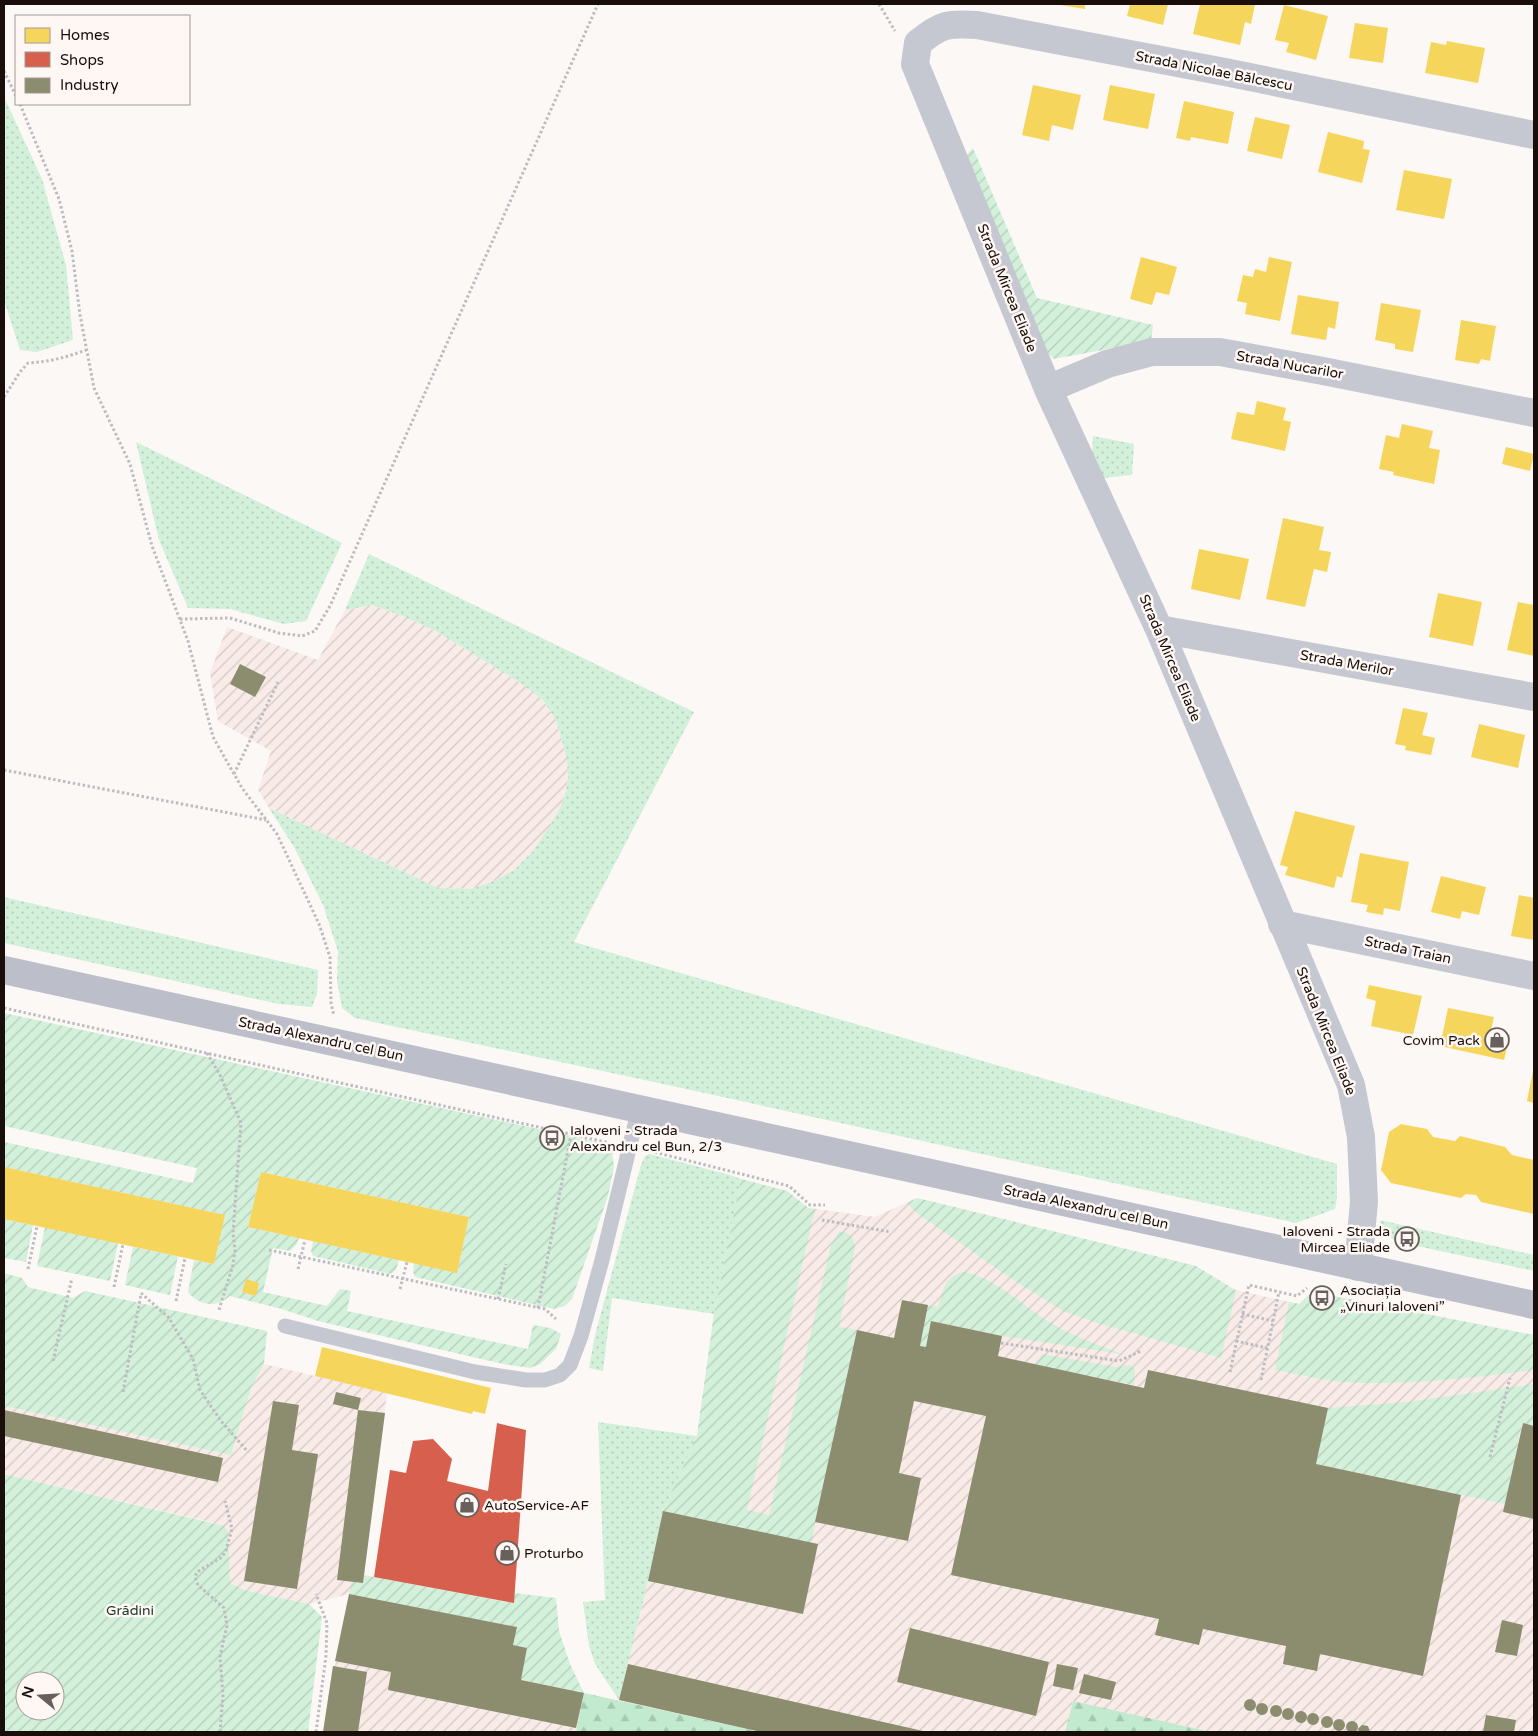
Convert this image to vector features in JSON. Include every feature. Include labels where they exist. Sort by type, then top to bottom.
[{"type":"main road","name":"Strada Alexandru cel Bun","points":[[4,970],[1534,1305]]},
{"type":"street","name":"Strada Nicolae Bălcescu","points":[[915,64],[918,43],[934,30],[955,24],[977,25],[1225,72],[1534,135]]},
{"type":"street","name":"Strada Mircea Eliade","points":[[915,64],[1048,389],[1159,629],[1351,1085],[1362,1137],[1364,1192],[1358,1267]]},
{"type":"street","name":"Strada Nucarilor","points":[[1048,389],[1107,364],[1152,352],[1220,352],[1534,413]]},
{"type":"street","name":"Strada Merilor","points":[[1159,629],[1534,698]]},
{"type":"street","name":"Strada Traian","points":[[1282,924],[1534,976]]},
{"type":"lane","points":[[285,1326],[475,1372],[526,1380],[545,1380],[560,1375],[570,1365],[581,1336],[602,1260],[638,1108]]},
{"type":"path","points":[[180,619],[230,618],[280,633],[302,636],[315,631],[334,597],[598,4]]},
{"type":"path","points":[[4,71],[15,94]]},
{"type":"path","points":[[20,105],[59,200],[72,250],[80,315],[94,388],[130,464],[152,546],[188,641],[213,737],[242,788],[277,834],[319,924],[330,957],[331,1003],[339,1043]]},
{"type":"path","points":[[4,397],[28,362],[42,362],[64,358],[86,350]]},
{"type":"path","points":[[234,774],[278,682]]},
{"type":"path","points":[[4,770],[266,820]]},
{"type":"path","points":[[4,1008],[629,1147],[789,1186],[810,1205],[825,1205]]},
{"type":"path","points":[[207,1053],[220,1075],[241,1123],[233,1234],[235,1250],[233,1265],[219,1310]]},
{"type":"path","points":[[538,1308],[571,1134]]},
{"type":"path","points":[[822,1220],[891,1232]]},
{"type":"path","points":[[28,1269],[37,1226]]},
{"type":"path","points":[[298,1269],[305,1240]]},
{"type":"path","points":[[114,1287],[123,1244]]},
{"type":"path","points":[[269,1250],[545,1309],[556,1319]]},
{"type":"path","points":[[176,1300],[185,1258]]},
{"type":"path","points":[[400,1289],[407,1262]]},
{"type":"path","points":[[498,1299],[506,1264]]},
{"type":"path","points":[[53,1361],[72,1278]]},
{"type":"path","points":[[1230,1372],[1249,1285],[1297,1296],[1307,1288]]},
{"type":"path","points":[[1261,1380],[1279,1292]]},
{"type":"path","points":[[123,1392],[141,1293],[169,1318],[193,1359],[200,1390],[221,1421],[248,1452]]},
{"type":"path","points":[[1242,1314],[1273,1321]]},
{"type":"path","points":[[1236,1342],[1268,1348]]},
{"type":"path","points":[[1001,1343],[1119,1361],[1140,1351]]},
{"type":"path","points":[[1490,1457],[1510,1378]]},
{"type":"path","points":[[220,1732],[223,1696],[220,1656],[227,1626],[224,1608],[198,1585],[195,1577],[197,1572],[222,1558],[226,1550],[232,1529],[226,1501]]},
{"type":"path","points":[[316,1594],[327,1623],[326,1656],[316,1732]]},
{"type":"shaded area","points":[[372,605],[436,631],[519,682],[543,700],[556,720],[567,759],[568,781],[563,802],[550,826],[532,852],[514,870],[494,881],[471,889],[438,888],[269,808],[258,790],[271,751],[218,721],[210,673],[227,627],[318,660],[345,610]]},
{"type":"shaded area","points":[[741,1179],[787,1191],[809,1208],[875,1217],[917,1198],[1196,1266],[1236,1290],[1289,1302],[1299,1304],[1312,1292],[1317,1293],[1316,1299],[1326,1302],[1328,1295],[1534,1335],[1534,1732],[1211,1732],[1073,1701],[1065,1732],[761,1732],[619,1700],[663,1511],[697,1436],[714,1314]]},
{"type":"shaded area","points":[[264,1364],[387,1393],[363,1583],[349,1593],[517,1627],[527,1648],[521,1680],[584,1693],[576,1732],[323,1732],[333,1666],[335,1666],[349,1594],[309,1604],[244,1590],[229,1583],[215,1523],[4,1474],[4,1406],[231,1455],[251,1388]]},
{"type":"green space","points":[[4,97],[42,179],[66,265],[73,340],[37,352],[20,350],[4,300]]},
{"type":"green space","points":[[973,148],[1037,298],[1153,325],[1151,341],[1054,359],[1042,348],[961,161]]},
{"type":"green space","points":[[1093,436],[1134,444],[1132,475],[1103,478],[1092,454]]},
{"type":"green space","points":[[136,442],[342,543],[306,621],[284,624],[230,609],[188,608],[159,540]]},
{"type":"green space","points":[[369,554],[694,712],[574,942],[1337,1164],[1337,1198],[1335,1209],[1296,1223],[355,1018],[342,1008],[337,981],[338,951],[323,905],[294,847],[269,808],[438,888],[471,889],[494,881],[514,870],[532,852],[550,826],[563,802],[568,781],[567,759],[556,720],[543,700],[519,682],[436,631],[372,605],[345,610]]},
{"type":"green space","points":[[4,897],[318,970],[317,994],[312,1007],[279,1004],[4,943]]},
{"type":"green space","points":[[4,1013],[607,1144],[612,1150],[614,1167],[608,1196],[572,1299],[565,1306],[554,1309],[415,1277],[413,1272],[414,1263],[457,1272],[469,1217],[261,1172],[248,1227],[299,1238],[296,1245],[290,1251],[273,1248],[263,1292],[327,1306],[340,1289],[351,1291],[347,1311],[528,1349],[533,1325],[550,1328],[561,1334],[556,1349],[540,1364],[530,1368],[503,1364],[318,1321],[282,1309],[230,1296],[214,1304],[203,1303],[193,1297],[188,1292],[194,1260],[214,1264],[224,1215],[4,1167],[4,1142],[193,1183],[197,1168],[4,1126]]},
{"type":"green space","points":[[650,1154],[741,1179],[714,1314],[612,1298],[603,1371],[589,1368],[595,1335],[641,1165],[645,1156]]},
{"type":"green space","points":[[741,1179],[787,1191],[808,1208],[815,1209],[747,1510],[769,1515],[831,1245],[839,1232],[843,1232],[851,1236],[855,1247],[839,1327],[857,1330],[811,1543],[663,1511],[697,1436],[714,1314]]},
{"type":"green space","points":[[917,1198],[1196,1266],[1236,1291],[1221,1358],[1094,1322],[1063,1311],[1009,1277],[917,1213],[907,1203]]},
{"type":"green space","points":[[4,1219],[33,1225],[26,1262],[4,1258]]},
{"type":"green space","points":[[1380,1220],[1534,1255],[1534,1271],[1398,1242],[1382,1233]]},
{"type":"green space","points":[[45,1227],[118,1243],[110,1281],[37,1266]]},
{"type":"green space","points":[[313,1241],[399,1260],[396,1270],[391,1274],[313,1256],[311,1251]]},
{"type":"green space","points":[[133,1247],[178,1256],[170,1295],[125,1285]]},
{"type":"green space","points":[[965,1272],[999,1287],[1059,1328],[1122,1354],[1002,1336],[932,1321],[926,1347],[920,1346],[928,1305],[938,1307],[949,1280]]},
{"type":"green space","points":[[4,1273],[22,1278],[28,1287],[73,1298],[85,1291],[267,1331],[264,1364],[251,1388],[231,1455],[4,1406]]},
{"type":"green space","points":[[1312,1292],[1317,1293],[1316,1299],[1326,1302],[1328,1295],[1534,1335],[1534,1370],[1438,1380],[1367,1383],[1334,1381],[1275,1370],[1289,1302],[1299,1304]]},
{"type":"green space","points":[[1042,1354],[1116,1367],[1130,1365],[1135,1369],[1134,1385],[1035,1365]]},
{"type":"green space","points":[[1534,1384],[1534,1417],[1532,1425],[1522,1423],[1505,1504],[1316,1464],[1328,1408],[1408,1402]]},
{"type":"green space","points":[[598,1422],[697,1436],[663,1511],[619,1700],[595,1664],[589,1646],[583,1602],[605,1600]]},
{"type":"green space","name":"Grădini","points":[[4,1474],[225,1526],[228,1532],[230,1583],[244,1590],[309,1604],[322,1617],[308,1732],[4,1732]]},
{"type":"green space","points":[[364,1575],[513,1603],[514,1593],[556,1598],[559,1631],[570,1664],[584,1693],[521,1680],[527,1648],[513,1645],[516,1627],[349,1594],[352,1582],[363,1583]]},
{"type":"green space","points":[[584,1693],[761,1732],[576,1732]]},
{"type":"green space","points":[[1073,1701],[1211,1732],[1065,1732]]},
{"type":"building: Homes","points":[[1054,4],[1085,4],[1085,9]]},
{"type":"building: Homes","points":[[1130,4],[1168,4],[1163,25],[1127,16]]},
{"type":"building: Homes","points":[[1200,4],[1255,4],[1251,24],[1245,22],[1240,45],[1193,34]]},
{"type":"building: Homes","points":[[1284,5],[1328,16],[1316,60],[1286,52],[1289,43],[1275,40]]},
{"type":"building: Homes","points":[[1355,23],[1388,28],[1383,63],[1349,58]]},
{"type":"building: Homes","points":[[1447,41],[1485,48],[1478,83],[1425,73],[1431,42],[1446,45]]},
{"type":"building: Homes","points":[[1033,85],[1081,95],[1073,130],[1052,125],[1049,141],[1022,135]]},
{"type":"building: Homes","points":[[1110,85],[1155,94],[1148,129],[1103,120]]},
{"type":"building: Homes","points":[[1184,101],[1234,112],[1228,144],[1191,137],[1190,141],[1176,138]]},
{"type":"building: Homes","points":[[1255,117],[1290,125],[1282,159],[1247,151]]},
{"type":"building: Homes","points":[[1328,132],[1364,141],[1363,149],[1370,150],[1362,183],[1318,172]]},
{"type":"building: Homes","points":[[1404,170],[1452,179],[1444,219],[1396,210]]},
{"type":"building: Homes","points":[[1141,257],[1177,267],[1169,295],[1156,292],[1152,305],[1130,299]]},
{"type":"building: Homes","points":[[1269,257],[1292,262],[1280,321],[1245,314],[1247,303],[1237,301],[1243,275],[1253,277],[1255,269],[1266,272]]},
{"type":"building: Homes","points":[[1298,295],[1339,302],[1335,329],[1328,327],[1326,340],[1291,334]]},
{"type":"building: Homes","points":[[1381,303],[1421,310],[1413,352],[1395,349],[1395,344],[1375,340]]},
{"type":"building: Homes","points":[[1461,320],[1496,326],[1490,361],[1481,359],[1479,364],[1455,360]]},
{"type":"building: Homes","points":[[1257,401],[1286,408],[1283,420],[1291,422],[1285,451],[1231,439],[1237,412],[1254,415]]},
{"type":"building: Homes","points":[[1402,424],[1433,431],[1429,448],[1440,450],[1434,484],[1393,475],[1394,472],[1379,469],[1386,435],[1399,438]]},
{"type":"building: Homes","points":[[1506,447],[1534,454],[1530,471],[1502,464]]},
{"type":"building: Homes","points":[[1283,518],[1324,527],[1319,550],[1331,552],[1327,572],[1314,569],[1305,607],[1266,599]]},
{"type":"building: Homes","points":[[1199,549],[1249,559],[1240,600],[1191,589]]},
{"type":"building: Homes","points":[[1438,593],[1482,602],[1473,646],[1429,637]]},
{"type":"building: Homes","points":[[1518,602],[1534,605],[1534,656],[1507,650]]},
{"type":"building: Homes","points":[[1403,708],[1428,713],[1422,735],[1435,738],[1431,755],[1405,750],[1406,746],[1395,744]]},
{"type":"building: Homes","points":[[1479,724],[1525,735],[1518,768],[1471,757]]},
{"type":"building: Homes","points":[[1295,811],[1355,826],[1342,878],[1337,876],[1334,888],[1285,875],[1288,867],[1280,865]]},
{"type":"building: Homes","points":[[1360,853],[1409,862],[1400,911],[1384,908],[1383,915],[1366,912],[1368,905],[1351,902]]},
{"type":"building: Homes","points":[[1441,876],[1486,887],[1479,915],[1462,911],[1460,919],[1431,912]]},
{"type":"building: Homes","points":[[1519,895],[1534,898],[1534,940],[1511,936]]},
{"type":"building: Homes","points":[[1369,985],[1422,996],[1413,1035],[1371,1026],[1376,1001],[1366,998]]},
{"type":"building: Homes","points":[[1448,1008],[1494,1017],[1491,1030],[1510,1035],[1504,1060],[1440,1046]]},
{"type":"building: Homes","points":[[1534,1071],[1534,1103],[1527,1101]]},
{"type":"building: Homes","points":[[1401,1124],[1427,1129],[1433,1137],[1455,1141],[1460,1136],[1505,1147],[1512,1155],[1534,1160],[1534,1214],[1481,1202],[1476,1195],[1466,1194],[1461,1198],[1391,1183],[1381,1170],[1389,1132]]},
{"type":"building: Homes","points":[[545,1133],[561,1136],[559,1146],[543,1142]]},
{"type":"building: Homes","points":[[4,1167],[225,1215],[214,1264],[4,1219]]},
{"type":"building: Homes","points":[[261,1172],[469,1217],[457,1273],[248,1227]]},
{"type":"building: Homes","points":[[1400,1233],[1414,1236],[1412,1245],[1398,1242]]},
{"type":"building: Homes","points":[[246,1279],[259,1283],[256,1296],[242,1292]]},
{"type":"building: Homes","points":[[322,1347],[491,1388],[485,1414],[473,1411],[472,1414],[315,1376]]},
{"type":"building: Shops","points":[[497,1423],[526,1430],[514,1603],[374,1577],[390,1470],[406,1473],[413,1441],[433,1439],[452,1459],[447,1481],[488,1491]]},
{"type":"building: Industry","points":[[240,664],[266,677],[255,697],[230,684]]},
{"type":"building: Industry","points":[[1317,1293],[1328,1295],[1326,1302],[1316,1299]]},
{"type":"building: Industry","points":[[902,1300],[928,1305],[920,1346],[926,1347],[931,1321],[1002,1336],[998,1356],[1144,1388],[1148,1370],[1328,1408],[1316,1464],[1461,1495],[1423,1676],[1320,1654],[1317,1671],[1283,1664],[1286,1646],[1203,1629],[1199,1645],[1155,1635],[1159,1619],[951,1575],[986,1416],[914,1401],[899,1473],[921,1478],[908,1541],[815,1522],[857,1330],[894,1338]]},
{"type":"building: Industry","points":[[336,1392],[361,1398],[358,1410],[333,1404]]},
{"type":"building: Industry","points":[[273,1401],[299,1405],[292,1450],[318,1454],[297,1589],[244,1581]]},
{"type":"building: Industry","points":[[4,1410],[223,1458],[218,1482],[4,1436]]},
{"type":"building: Industry","points":[[358,1410],[385,1413],[363,1583],[337,1580]]},
{"type":"building: Industry","points":[[1523,1423],[1534,1426],[1534,1519],[1503,1512]]},
{"type":"building: Industry","points":[[663,1511],[818,1544],[803,1614],[648,1581]]},
{"type":"building: Industry","points":[[349,1594],[517,1627],[513,1645],[527,1648],[521,1680],[584,1693],[576,1728],[388,1690],[391,1672],[335,1661]]},
{"type":"building: Industry","points":[[1502,1620],[1523,1625],[1517,1656],[1495,1652]]},
{"type":"building: Industry","points":[[910,1628],[1049,1662],[1036,1716],[897,1682]]},
{"type":"building: Industry","points":[[628,1664],[923,1732],[761,1732],[619,1700]]},
{"type":"building: Industry","points":[[1057,1664],[1078,1668],[1073,1690],[1053,1686]]},
{"type":"building: Industry","points":[[333,1666],[367,1672],[358,1732],[323,1732]]},
{"type":"building: Industry","points":[[1084,1674],[1116,1682],[1111,1700],[1079,1693]]},
{"type":"building: Industry","points":[[1248,1699],[1252,1699],[1256,1705],[1252,1711],[1248,1711],[1244,1707],[1244,1703]]},
{"type":"building: Industry","points":[[1260,1703],[1264,1703],[1268,1709],[1264,1715],[1260,1715],[1256,1711],[1256,1707]]},
{"type":"building: Industry","points":[[1276,1705],[1282,1711],[1276,1717],[1270,1711]]},
{"type":"building: Industry","points":[[1288,1708],[1294,1714],[1288,1720],[1282,1714]]},
{"type":"building: Industry","points":[[1299,1711],[1303,1711],[1307,1717],[1303,1723],[1299,1723],[1295,1719],[1295,1715]]},
{"type":"building: Industry","points":[[1311,1713],[1315,1713],[1319,1719],[1315,1725],[1311,1725],[1307,1721],[1307,1717]]},
{"type":"building: Industry","points":[[1486,1715],[1516,1720],[1514,1732],[1483,1732]]},
{"type":"building: Industry","points":[[1327,1716],[1333,1722],[1327,1728],[1321,1722]]},
{"type":"building: Industry","points":[[1337,1719],[1341,1719],[1345,1725],[1341,1731],[1337,1731],[1333,1727],[1333,1723]]},
{"type":"building: Industry","points":[[1352,1721],[1358,1727],[1352,1733],[1346,1727]]},
{"type":"building: Industry","points":[[1362,1725],[1368,1726],[1370,1732],[1359,1732],[1358,1729]]},
{"type":"place","name":"Covim Pack","points":[[1497,1040]]},
{"type":"place","name":"Ialoveni - Strada Alexandru cel Bun, 2/3","points":[[552,1138]]},
{"type":"place","name":"Ialoveni - Strada Mircea Eliade","points":[[1407,1239]]},
{"type":"place","name":"Asociația „Vinuri Ialoveni”","points":[[1322,1298]]},
{"type":"place","name":"AutoService-AF","points":[[467,1505]]},
{"type":"place","name":"Proturbo","points":[[507,1553]]}]
